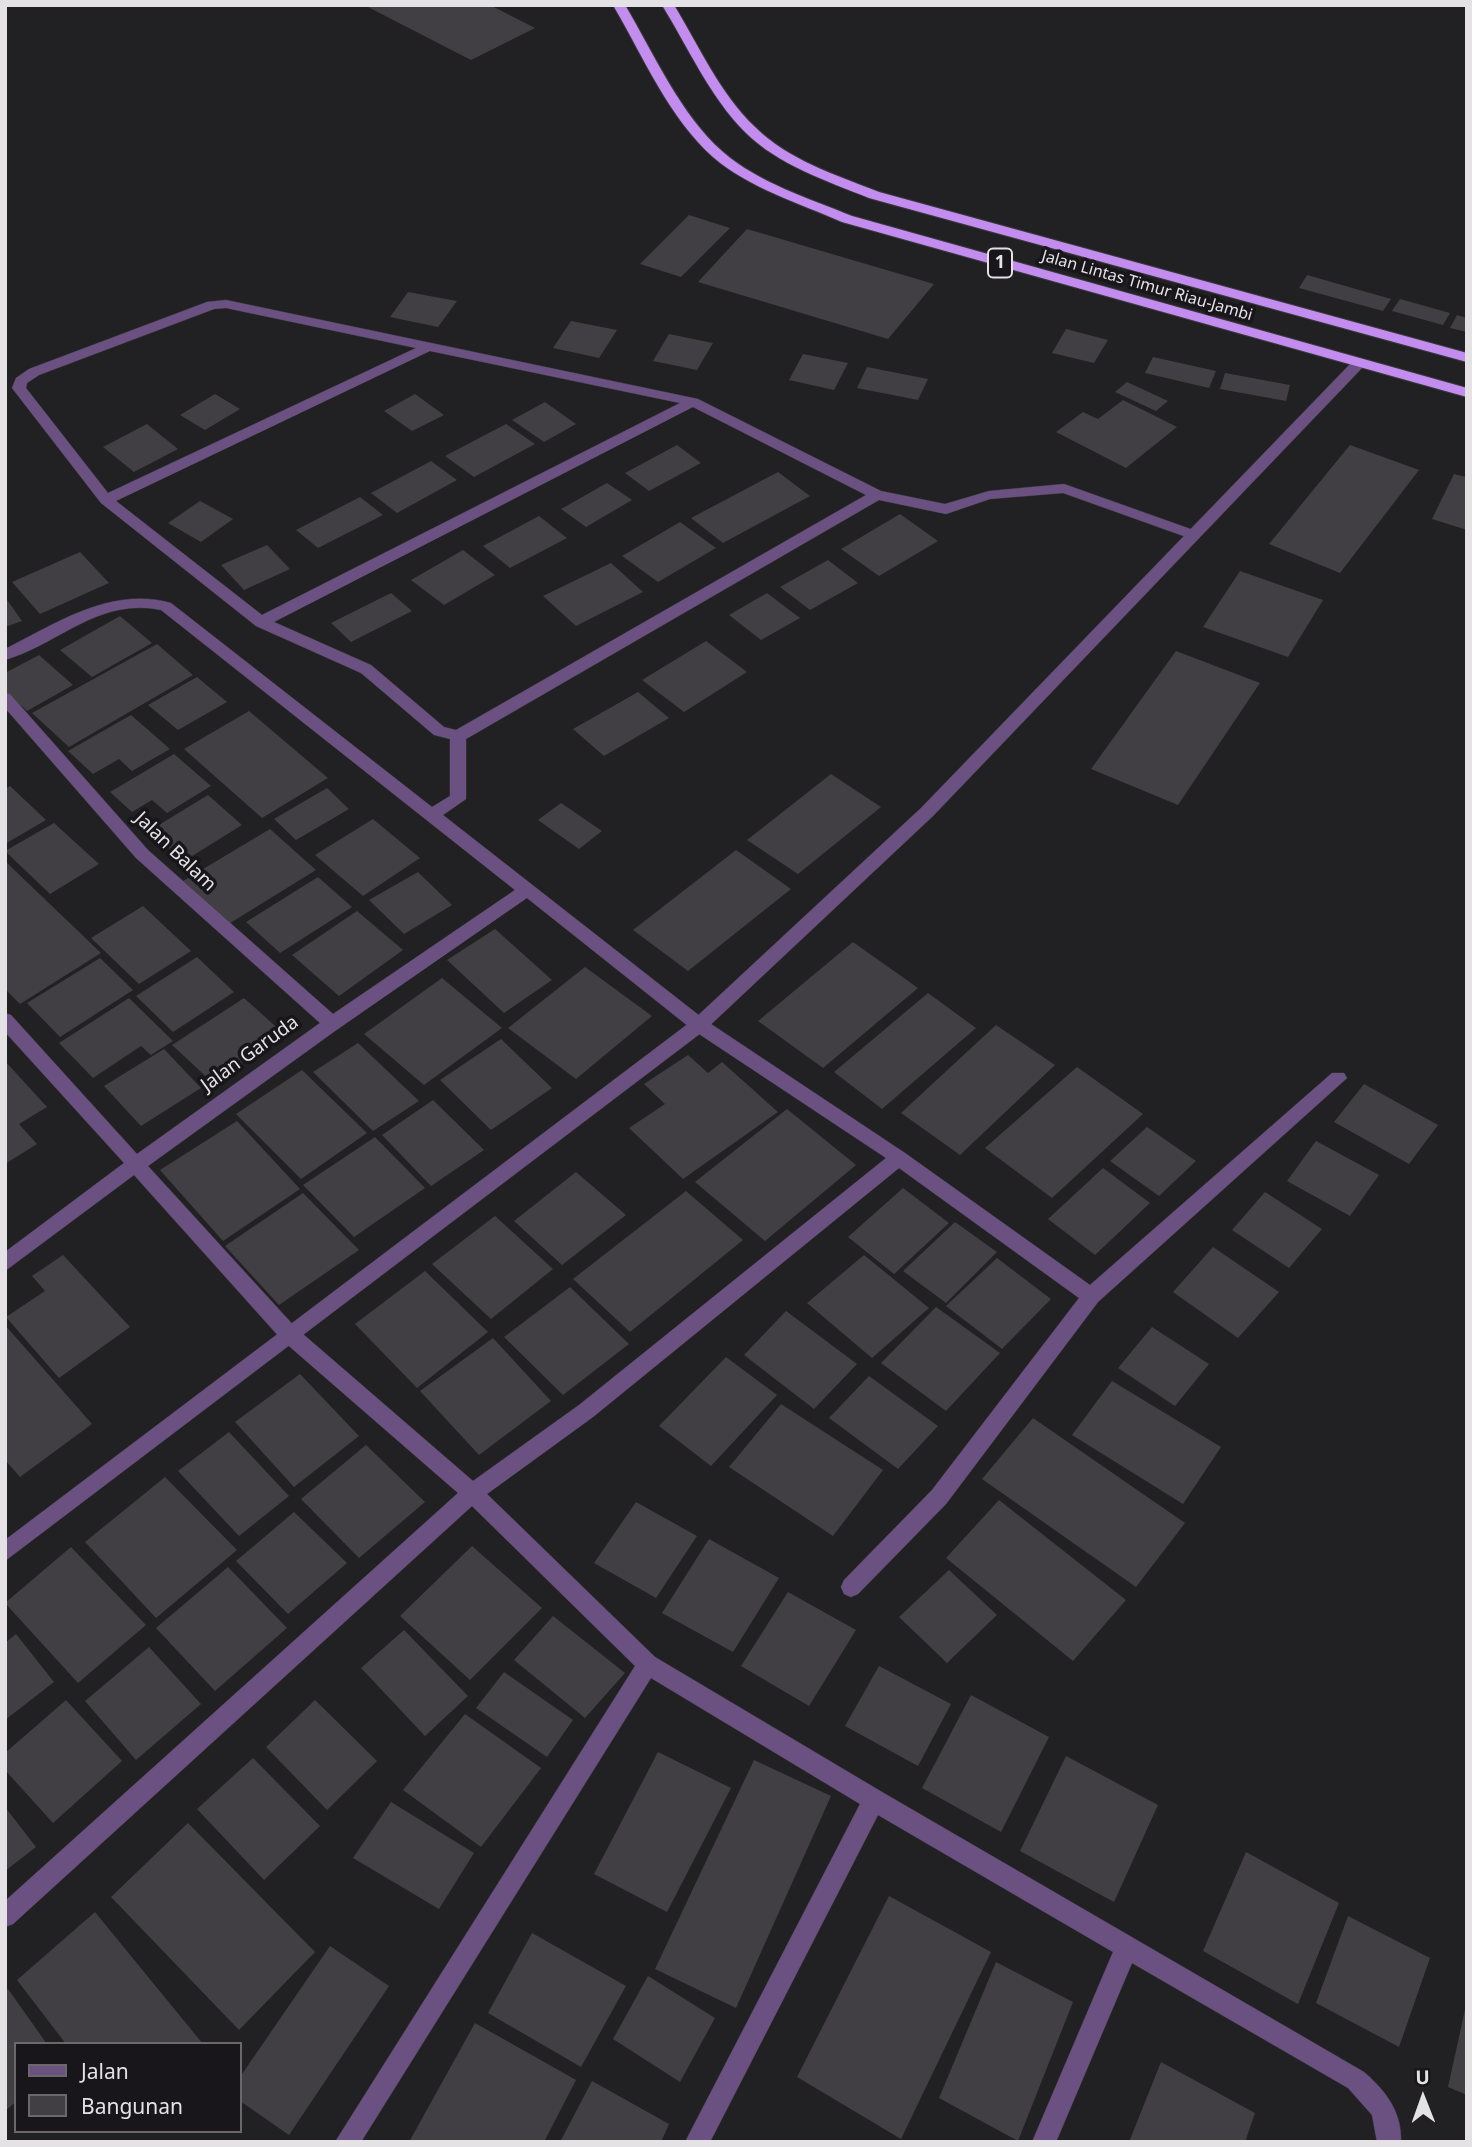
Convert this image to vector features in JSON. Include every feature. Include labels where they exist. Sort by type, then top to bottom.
[{"type":"highway","name":"Jalan Lintas Timur Riau-Jambi","points":[[619,5],[692,128],[719,155],[756,180],[847,219],[1467,393]]},
{"type":"highway","name":"Jalan Lintas Timur Riau-Jambi","points":[[668,5],[738,116],[763,139],[794,160],[832,178],[874,195],[1467,358]]},
{"type":"street","points":[[877,495],[458,736],[439,730],[366,669],[261,622],[106,500],[19,388],[27,376],[219,304],[693,402],[877,495],[946,509],[989,495],[1064,488],[1194,535]]},
{"type":"street","points":[[106,500],[428,347]]},
{"type":"street","points":[[5,1552],[699,1025],[927,812],[1358,364]]},
{"type":"street","points":[[261,622],[693,402]]},
{"type":"street","points":[[5,655],[116,605],[146,600],[166,606],[699,1025],[900,1158],[1091,1296]]},
{"type":"street","name":"Jalan Balam","points":[[5,698],[142,854],[331,1022]]},
{"type":"street","points":[[432,814],[458,799],[458,736]]},
{"type":"street","name":"Jalan Garuda","points":[[5,1263],[135,1163],[331,1022],[527,890]]},
{"type":"street","points":[[5,1020],[289,1334],[472,1493],[648,1664],[874,1800],[1356,2080],[1376,2098],[1386,2114],[1389,2142]]},
{"type":"street","points":[[851,1587],[939,1496],[1091,1296],[1338,1078]]},
{"type":"street","points":[[5,1916],[472,1493],[586,1412],[900,1158]]},
{"type":"street","points":[[347,2142],[648,1664]]},
{"type":"street","points":[[697,2142],[874,1800]]},
{"type":"street","points":[[1044,2142],[1127,1948]]},
{"type":"building","points":[[364,5],[490,5],[535,28],[471,60]]},
{"type":"building","points":[[689,215],[730,228],[681,277],[640,264]]},
{"type":"building","points":[[747,229],[934,284],[888,339],[698,282]]},
{"type":"building","points":[[1307,275],[1391,299],[1383,311],[1299,288]]},
{"type":"building","points":[[408,292],[457,301],[438,327],[390,317]]},
{"type":"building","points":[[1400,299],[1450,313],[1443,325],[1392,311]]},
{"type":"building","points":[[1457,315],[1467,318],[1467,332],[1450,328]]},
{"type":"building","points":[[571,321],[617,330],[599,358],[553,348]]},
{"type":"building","points":[[1066,329],[1108,340],[1094,363],[1052,353]]},
{"type":"building","points":[[669,334],[713,343],[697,370],[653,361]]},
{"type":"building","points":[[803,354],[848,363],[834,390],[789,380]]},
{"type":"building","points":[[1153,357],[1216,371],[1209,388],[1145,373]]},
{"type":"building","points":[[867,367],[928,379],[918,400],[857,388]]},
{"type":"building","points":[[1225,373],[1290,385],[1286,401],[1220,389]]},
{"type":"building","points":[[1127,382],[1168,401],[1156,411],[1115,392]]},
{"type":"building","points":[[215,394],[240,409],[205,430],[180,415]]},
{"type":"building","points":[[415,394],[444,415],[412,431],[384,411]]},
{"type":"building","points":[[1123,400],[1177,427],[1126,468],[1056,432],[1083,412],[1098,419]]},
{"type":"building","points":[[545,402],[576,424],[544,442],[512,420]]},
{"type":"building","points":[[147,424],[178,449],[134,472],[103,447]]},
{"type":"building","points":[[506,424],[535,444],[474,477],[445,456]]},
{"type":"building","points":[[677,445],[701,463],[649,491],[625,473]]},
{"type":"building","points":[[1350,445],[1419,470],[1340,573],[1269,544]]},
{"type":"building","points":[[431,461],[457,480],[397,513],[371,493]]},
{"type":"building","points":[[778,472],[810,496],[723,543],[691,518]]},
{"type":"building","points":[[1454,474],[1467,477],[1467,530],[1432,519]]},
{"type":"building","points":[[607,483],[632,500],[586,527],[561,509]]},
{"type":"building","points":[[360,497],[383,515],[318,548],[296,530]]},
{"type":"building","points":[[200,501],[233,519],[201,542],[168,523]]},
{"type":"building","points":[[900,514],[938,541],[879,576],[841,549]]},
{"type":"building","points":[[539,516],[567,538],[510,568],[483,546]]},
{"type":"building","points":[[680,522],[716,548],[658,582],[622,556]]},
{"type":"building","points":[[267,545],[290,569],[244,590],[221,565]]},
{"type":"building","points":[[463,550],[495,575],[444,605],[411,580]]},
{"type":"building","points":[[80,552],[109,583],[40,614],[12,582]]},
{"type":"building","points":[[828,560],[858,583],[810,610],[780,587]]},
{"type":"building","points":[[611,563],[643,592],[576,626],[543,596]]},
{"type":"building","points":[[1240,571],[1323,600],[1288,657],[1203,627]]},
{"type":"building","points":[[391,593],[412,611],[351,642],[331,623]]},
{"type":"building","points":[[767,593],[800,618],[761,640],[729,615]]},
{"type":"building","points":[[5,597],[22,621],[5,627]]},
{"type":"building","points":[[120,616],[152,643],[92,677],[60,650]]},
{"type":"building","points":[[706,641],[747,672],[684,712],[642,680]]},
{"type":"building","points":[[157,644],[193,675],[69,747],[32,713]]},
{"type":"building","points":[[1176,651],[1260,683],[1178,805],[1091,769]]},
{"type":"building","points":[[39,655],[73,685],[27,711],[5,691],[5,673]]},
{"type":"building","points":[[197,677],[227,702],[178,730],[148,705]]},
{"type":"building","points":[[638,692],[669,718],[604,756],[573,729]]},
{"type":"building","points":[[249,711],[328,778],[262,818],[184,749]]},
{"type":"building","points":[[131,715],[170,749],[132,771],[119,759],[93,774],[68,751]]},
{"type":"building","points":[[174,754],[211,786],[167,813],[152,800],[132,812],[110,792]]},
{"type":"building","points":[[831,774],[881,807],[798,874],[747,840]]},
{"type":"building","points":[[10,786],[46,820],[5,844],[5,789]]},
{"type":"building","points":[[327,788],[349,809],[296,840],[274,819]]},
{"type":"building","points":[[208,795],[242,825],[184,861],[149,831]]},
{"type":"building","points":[[561,803],[602,831],[579,849],[538,820]]},
{"type":"building","points":[[373,819],[420,858],[363,896],[315,855]]},
{"type":"building","points":[[54,823],[99,864],[50,894],[5,851]]},
{"type":"building","points":[[270,829],[316,870],[227,925],[183,881]]},
{"type":"building","points":[[736,850],[791,889],[688,971],[633,930]]},
{"type":"building","points":[[5,861],[101,953],[20,1004],[5,989]]},
{"type":"building","points":[[418,872],[452,905],[404,934],[369,900]]},
{"type":"building","points":[[318,877],[352,907],[280,953],[246,922]]},
{"type":"building","points":[[143,906],[191,951],[139,984],[91,938]]},
{"type":"building","points":[[357,911],[403,950],[339,996],[292,955]]},
{"type":"building","points":[[495,929],[552,980],[504,1013],[447,960]]},
{"type":"building","points":[[853,942],[918,988],[823,1068],[758,1021]]},
{"type":"building","points":[[197,957],[234,992],[173,1032],[136,996]]},
{"type":"building","points":[[100,958],[133,990],[60,1037],[27,1003]]},
{"type":"building","points":[[585,967],[652,1016],[576,1079],[508,1028]]},
{"type":"building","points":[[442,978],[502,1028],[424,1085],[364,1034]]},
{"type":"building","points":[[928,993],[976,1028],[882,1109],[834,1072]]},
{"type":"building","points":[[129,998],[173,1041],[151,1055],[141,1046],[93,1078],[59,1043]]},
{"type":"building","points":[[244,998],[284,1034],[213,1083],[172,1045]]},
{"type":"building","points":[[996,1025],[1055,1065],[960,1155],[901,1113]]},
{"type":"building","points":[[501,1039],[552,1088],[491,1130],[440,1080]]},
{"type":"building","points":[[358,1043],[419,1101],[373,1131],[313,1072]]},
{"type":"building","points":[[164,1049],[201,1088],[141,1126],[104,1086]]},
{"type":"building","points":[[688,1055],[708,1073],[722,1062],[778,1112],[683,1179],[629,1128],[665,1104],[644,1084]]},
{"type":"building","points":[[5,1061],[47,1107],[19,1124],[37,1144],[5,1164]]},
{"type":"building","points":[[1077,1067],[1143,1114],[1052,1198],[985,1148]]},
{"type":"building","points":[[302,1070],[367,1133],[301,1179],[236,1114]]},
{"type":"building","points":[[1364,1084],[1438,1125],[1409,1164],[1334,1122]]},
{"type":"building","points":[[433,1100],[484,1150],[431,1186],[382,1135]]},
{"type":"building","points":[[787,1109],[856,1165],[765,1241],[695,1182]]},
{"type":"building","points":[[237,1121],[300,1189],[223,1241],[160,1170]]},
{"type":"building","points":[[1147,1127],[1196,1161],[1159,1196],[1110,1161]]},
{"type":"building","points":[[375,1137],[425,1188],[354,1237],[303,1185]]},
{"type":"building","points":[[1316,1141],[1379,1175],[1350,1216],[1287,1181]]},
{"type":"building","points":[[1103,1168],[1150,1203],[1095,1255],[1048,1219]]},
{"type":"building","points":[[576,1172],[626,1215],[562,1265],[514,1221]]},
{"type":"building","points":[[903,1188],[949,1223],[894,1274],[848,1237]]},
{"type":"building","points":[[686,1191],[743,1240],[630,1332],[573,1279]]},
{"type":"building","points":[[1265,1192],[1322,1229],[1289,1268],[1232,1230]]},
{"type":"building","points":[[303,1193],[359,1250],[279,1305],[225,1246]]},
{"type":"building","points":[[495,1216],[553,1269],[491,1319],[432,1264]]},
{"type":"building","points":[[955,1222],[997,1252],[946,1303],[903,1271]]},
{"type":"building","points":[[1213,1247],[1279,1292],[1238,1338],[1173,1292]]},
{"type":"building","points":[[63,1255],[130,1327],[59,1378],[6,1317],[45,1291],[32,1276]]},
{"type":"building","points":[[864,1255],[929,1308],[872,1358],[807,1303]]},
{"type":"building","points":[[997,1258],[1051,1299],[1002,1349],[946,1306]]},
{"type":"building","points":[[425,1271],[488,1332],[417,1388],[355,1324]]},
{"type":"building","points":[[570,1287],[629,1344],[563,1395],[504,1337]]},
{"type":"building","points":[[936,1307],[1000,1353],[946,1411],[881,1363]]},
{"type":"building","points":[[786,1311],[857,1364],[814,1409],[744,1355]]},
{"type":"building","points":[[5,1325],[92,1424],[20,1477],[5,1460]]},
{"type":"building","points":[[1152,1327],[1209,1364],[1175,1406],[1118,1368]]},
{"type":"building","points":[[493,1338],[551,1401],[479,1455],[420,1391]]},
{"type":"building","points":[[726,1357],[777,1395],[711,1466],[659,1426]]},
{"type":"building","points":[[300,1374],[359,1436],[294,1487],[235,1422]]},
{"type":"building","points":[[869,1376],[938,1426],[898,1469],[829,1418]]},
{"type":"building","points":[[1112,1381],[1221,1447],[1183,1504],[1072,1435]]},
{"type":"building","points":[[781,1404],[883,1470],[833,1536],[729,1467]]},
{"type":"building","points":[[1033,1418],[1185,1523],[1136,1587],[982,1479]]},
{"type":"building","points":[[229,1432],[289,1496],[239,1536],[178,1471]]},
{"type":"building","points":[[366,1445],[425,1502],[359,1558],[301,1499]]},
{"type":"building","points":[[165,1477],[237,1550],[156,1618],[85,1542]]},
{"type":"building","points":[[999,1500],[1126,1600],[1073,1661],[946,1558]]},
{"type":"building","points":[[636,1502],[697,1536],[656,1598],[594,1563]]},
{"type":"building","points":[[294,1512],[347,1563],[288,1614],[236,1561]]},
{"type":"building","points":[[709,1539],[779,1578],[733,1652],[662,1613]]},
{"type":"building","points":[[472,1546],[542,1608],[470,1680],[400,1616]]},
{"type":"building","points":[[71,1547],[146,1625],[78,1683],[5,1603]]},
{"type":"building","points":[[228,1567],[287,1628],[215,1691],[156,1628]]},
{"type":"building","points":[[949,1570],[997,1615],[947,1663],[899,1617]]},
{"type":"building","points":[[788,1592],[856,1630],[809,1706],[741,1666]]},
{"type":"building","points":[[553,1616],[625,1673],[585,1718],[514,1660]]},
{"type":"building","points":[[404,1630],[468,1696],[425,1736],[361,1668]]},
{"type":"building","points":[[16,1634],[54,1682],[5,1720],[5,1643]]},
{"type":"building","points":[[149,1647],[201,1704],[136,1760],[85,1701]]},
{"type":"building","points":[[879,1666],[951,1704],[918,1766],[845,1726]]},
{"type":"building","points":[[504,1672],[573,1720],[547,1757],[476,1708]]},
{"type":"building","points":[[971,1695],[1049,1737],[1001,1832],[922,1788]]},
{"type":"building","points":[[66,1700],[122,1761],[53,1823],[5,1770],[5,1753]]},
{"type":"building","points":[[315,1700],[377,1761],[327,1810],[266,1747]]},
{"type":"building","points":[[465,1714],[541,1768],[481,1847],[403,1790]]},
{"type":"building","points":[[658,1752],[731,1788],[667,1912],[594,1874]]},
{"type":"building","points":[[1066,1756],[1158,1805],[1114,1902],[1020,1851]]},
{"type":"building","points":[[253,1758],[320,1826],[264,1880],[197,1809]]},
{"type":"building","points":[[754,1760],[831,1796],[736,2008],[655,1969]]},
{"type":"building","points":[[391,1802],[474,1853],[439,1909],[353,1858]]},
{"type":"building","points":[[5,1807],[36,1847],[5,1871]]},
{"type":"building","points":[[188,1823],[315,1952],[239,2030],[111,1897]]},
{"type":"building","points":[[1246,1852],[1339,1903],[1298,2004],[1203,1951]]},
{"type":"building","points":[[889,1896],[991,1952],[901,2139],[797,2077]]},
{"type":"building","points":[[95,1912],[201,2042],[64,2042],[17,1980]]},
{"type":"building","points":[[1348,1916],[1430,1958],[1399,2047],[1316,2003]]},
{"type":"building","points":[[532,1933],[626,1986],[581,2067],[488,2013]]},
{"type":"building","points":[[330,1946],[389,1986],[289,2135],[242,2102],[242,2074]]},
{"type":"building","points":[[996,1962],[1073,2002],[1018,2141],[939,2098]]},
{"type":"building","points":[[648,1976],[715,2018],[680,2082],[613,2039]]},
{"type":"building","points":[[8,1989],[46,2042],[14,2042],[14,2104],[5,2111],[5,1992]]},
{"type":"building","points":[[1467,2005],[1467,2095],[1448,2087]]},
{"type":"building","points":[[475,2023],[576,2080],[544,2142],[409,2142]]},
{"type":"building","points":[[1161,2062],[1255,2113],[1245,2142],[1129,2142]]},
{"type":"building","points":[[592,2081],[669,2124],[661,2142],[560,2142]]}]
